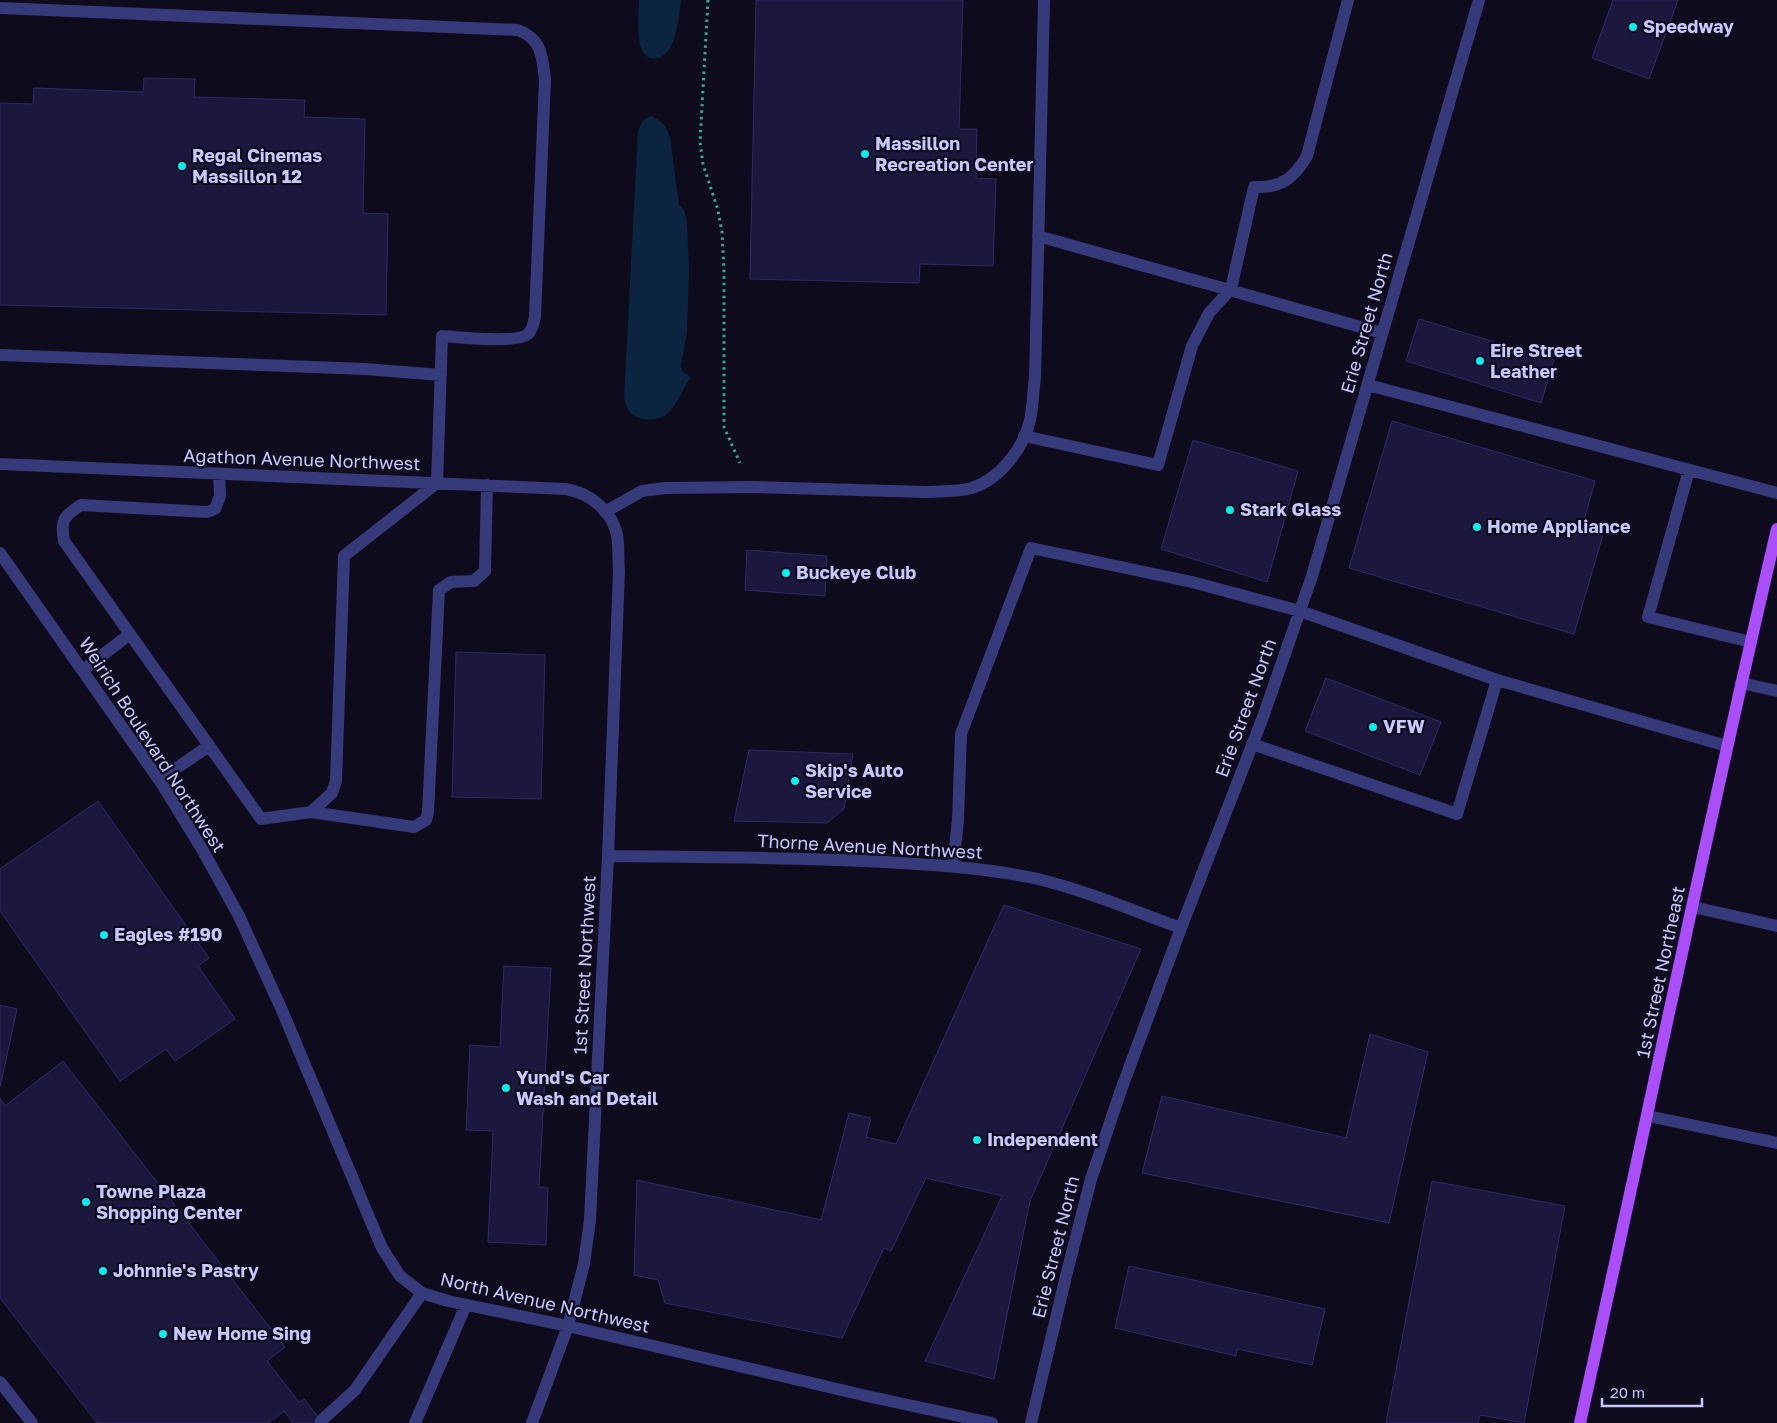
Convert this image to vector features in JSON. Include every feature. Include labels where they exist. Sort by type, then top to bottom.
[{"type":"main road","name":"1st Street Northeast","points":[[1580,1423],[1727,746],[1777,529]]},
{"type":"street","points":[[602,508],[653,488],[690,486],[926,492],[971,488],[982,483],[1000,470],[1015,454],[1030,421],[1034,378],[1044,0]]},
{"type":"street","points":[[1024,436],[1158,465],[1192,346],[1209,313],[1232,290],[1254,187],[1275,185],[1291,177],[1298,171],[1307,156],[1348,0]]},
{"type":"street","name":"Erie Street North","points":[[1031,1423],[1067,1272],[1092,1179],[1121,1090],[1252,744],[1312,576],[1479,0]]},
{"type":"street","points":[[0,8],[518,30],[528,34],[541,51],[545,79],[536,306],[533,325],[528,334],[519,338],[442,336],[437,483],[344,556],[336,781],[332,793],[311,812]]},
{"type":"street","points":[[1038,236],[1382,333]]},
{"type":"street","points":[[0,355],[365,369],[441,375]]},
{"type":"street","points":[[1368,385],[1777,493]]},
{"type":"street","name":"Agathon Avenue Northwest","points":[[0,464],[566,489],[586,495],[602,508]]},
{"type":"street","points":[[1690,470],[1648,617],[1750,642]]},
{"type":"street","points":[[219,474],[220,496],[215,509],[207,512],[81,505],[67,514],[62,528],[64,541],[261,819],[311,812],[414,827],[426,820],[428,812],[439,590],[451,582],[474,581],[485,571],[487,485]]},
{"type":"street","name":"1st Street Northwest","points":[[532,1423],[568,1326],[584,1264],[590,1220],[608,856],[619,571],[617,534],[612,522],[602,508]]},
{"type":"street","points":[[953,866],[958,820],[962,734],[1031,548],[1192,582],[1300,611],[1497,680],[1727,746]]},
{"type":"street","name":"Weirich Boulevard Northwest","points":[[0,553],[159,780],[202,849],[238,916],[261,965]]},
{"type":"street","points":[[83,670],[130,634]]},
{"type":"street","points":[[1252,744],[1457,814],[1497,680]]},
{"type":"street","points":[[1741,683],[1777,691]]},
{"type":"street","points":[[159,780],[209,746]]},
{"type":"street","name":"Thorne Avenue Northwest","points":[[608,856],[840,859],[989,870],[1038,879],[1086,893],[1181,928]]},
{"type":"street","points":[[1693,906],[1777,926]]},
{"type":"street","name":"North Avenue Northwest","points":[[261,965],[382,1248],[400,1276],[422,1293],[466,1305],[568,1326],[867,1396],[992,1423]]},
{"type":"street","points":[[1648,1116],[1777,1143]]},
{"type":"street","points":[[321,1421],[355,1390],[422,1293]]},
{"type":"street","points":[[415,1423],[466,1305]]},
{"type":"street","points":[[0,1382],[32,1423]]},
{"type":"path","points":[[708,0],[700,142],[703,164],[718,210],[722,232],[724,270],[724,427],[751,487]]},
{"type":"water","points":[[639,0],[681,0],[673,41],[667,52],[658,58],[650,58],[644,53],[641,46],[638,26]]},
{"type":"water","points":[[652,116],[664,125],[670,137],[679,205],[684,210],[687,222],[689,269],[687,332],[681,365],[682,371],[691,377],[670,411],[657,419],[642,419],[631,413],[624,398],[638,131],[643,121]]},
{"type":"building","name":"Massillon Recreation Center","points":[[756,0],[963,0],[959,129],[977,129],[976,178],[996,179],[993,266],[920,264],[919,283],[750,279]]},
{"type":"building","points":[[1613,0],[1678,0],[1649,79],[1592,58]]},
{"type":"building","name":"Regal Cinemas Massillon 12","points":[[144,78],[195,79],[194,97],[305,100],[304,117],[365,119],[363,213],[388,214],[386,315],[0,305],[0,103],[33,104],[34,88],[143,92]]},
{"type":"building","name":"Eire Street Leather","points":[[1419,319],[1554,360],[1541,403],[1406,361]]},
{"type":"building","name":"Home Appliance","points":[[1392,421],[1595,481],[1583,524],[1604,531],[1574,634],[1349,568]]},
{"type":"building","name":"Stark Glass","points":[[1193,440],[1298,471],[1267,582],[1161,549]]},
{"type":"building","name":"Buckeye Club","points":[[747,550],[827,556],[825,596],[745,590]]},
{"type":"building","points":[[456,652],[545,655],[541,799],[452,797]]},
{"type":"building","name":"VFW","points":[[1326,678],[1441,722],[1420,775],[1305,731]]},
{"type":"building","name":"Skip's Auto Service","points":[[749,750],[853,754],[844,809],[827,823],[734,821]]},
{"type":"building","name":"Eagles #190","points":[[98,801],[209,958],[198,966],[235,1019],[175,1061],[166,1049],[120,1081],[0,911],[0,869]]},
{"type":"building","name":"Independent","points":[[1004,905],[1141,949],[1030,1201],[994,1379],[925,1361],[1002,1196],[926,1178],[891,1251],[884,1248],[842,1338],[665,1303],[658,1280],[634,1275],[637,1180],[821,1220],[849,1113],[871,1118],[866,1137],[896,1144]]},
{"type":"building","name":"Yund's Car Wash and Detail","points":[[504,966],[551,968],[539,1187],[548,1188],[546,1245],[488,1242],[493,1131],[466,1130],[470,1045],[500,1047]]},
{"type":"building","points":[[0,1005],[17,1009],[0,1087]]},
{"type":"building","points":[[1370,1034],[1428,1052],[1389,1223],[1142,1173],[1162,1096],[1346,1138]]},
{"type":"building","name":"Towne Plaza Shopping Center","points":[[63,1061],[285,1347],[267,1361],[299,1402],[304,1399],[323,1423],[293,1423],[284,1411],[268,1423],[97,1423],[0,1298],[0,1098],[5,1106]]},
{"type":"building","points":[[1432,1181],[1565,1206],[1524,1423],[1480,1415],[1478,1423],[1386,1423]]},
{"type":"building","points":[[1129,1266],[1325,1309],[1312,1365],[1237,1349],[1236,1356],[1115,1328]]},
{"type":"place","name":"Speedway","points":[[1633,27]]},
{"type":"place","name":"Massillon Recreation Center","points":[[865,154]]},
{"type":"place","name":"Regal Cinemas Massillon 12","points":[[182,166]]},
{"type":"place","name":"Eire Street Leather","points":[[1480,361]]},
{"type":"place","name":"Stark Glass","points":[[1230,510]]},
{"type":"place","name":"Home Appliance","points":[[1477,527]]},
{"type":"place","name":"Buckeye Club","points":[[786,573]]},
{"type":"place","name":"VFW","points":[[1373,727]]},
{"type":"place","name":"Skip's Auto Service","points":[[795,781]]},
{"type":"place","name":"Eagles #190","points":[[104,935]]},
{"type":"place","name":"Yund's Car Wash and Detail","points":[[506,1088]]},
{"type":"place","name":"Independent","points":[[977,1140]]},
{"type":"place","name":"Towne Plaza Shopping Center","points":[[86,1202]]},
{"type":"place","name":"Johnnie's Pastry","points":[[103,1271]]},
{"type":"place","name":"New Home Sing","points":[[163,1334]]}]
